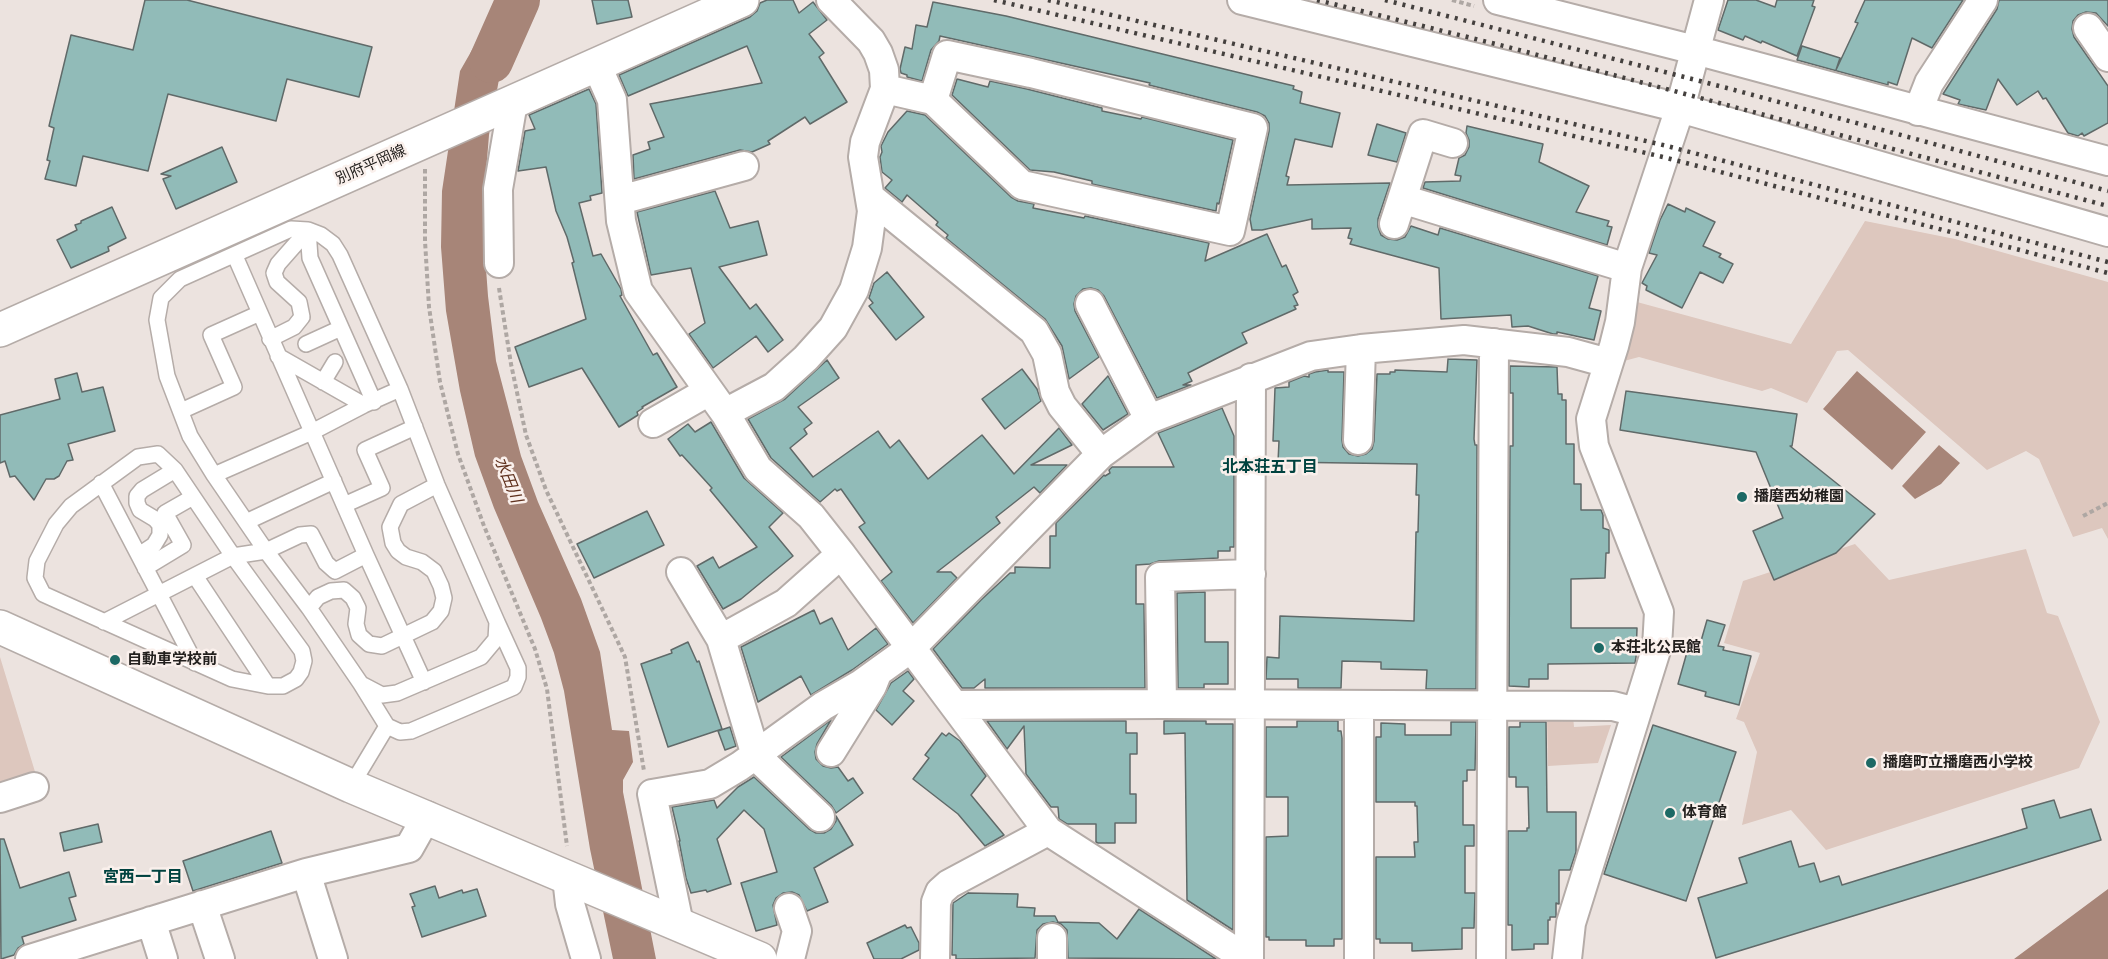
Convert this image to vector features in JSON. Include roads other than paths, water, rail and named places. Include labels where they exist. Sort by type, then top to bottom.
[{"type":"street","name":"別府平岡線","points":[[0,330],[742,0]]},
{"type":"street","points":[[653,423],[717,402],[774,387],[806,358],[833,328],[854,290],[867,248],[872,211],[863,157],[865,142],[885,89],[884,70],[871,41],[831,0]]},
{"type":"street","points":[[1242,0],[1680,108],[2108,232]]},
{"type":"street","points":[[1498,0],[1549,6],[1695,50],[2108,161]]},
{"type":"street","points":[[1567,959],[1571,923],[1657,647],[1659,612],[1594,446],[1591,419],[1620,322],[1627,268],[1680,108],[1709,0]]},
{"type":"street","points":[[1918,111],[1929,83],[1983,0]]},
{"type":"street","points":[[2088,28],[2101,59]]},
{"type":"street","points":[[885,89],[933,100],[1022,185],[1230,231],[1252,128],[1032,73],[947,55],[933,100]]},
{"type":"street","points":[[597,66],[612,100],[621,221],[638,291],[717,402],[758,468],[811,516],[1048,831],[1248,959]]},
{"type":"street","points":[[499,263],[498,189],[502,107]]},
{"type":"street","points":[[1453,143],[1423,134],[1398,211],[1627,268]]},
{"type":"street","points":[[620,200],[744,165]]},
{"type":"street","points":[[871,198],[1034,331],[1047,354],[1055,392],[1062,406],[1101,454]]},
{"type":"street","points":[[1090,304],[1149,419]]},
{"type":"street","points":[[680,924],[652,794],[710,784],[756,756],[823,706],[877,673],[911,648],[1101,454],[1149,419],[1311,356],[1361,349],[1464,340],[1568,352],[1608,363]]},
{"type":"street","points":[[1491,959],[1494,343]]},
{"type":"street","points":[[1358,440],[1361,349]]},
{"type":"street","points":[[1248,959],[1251,378]]},
{"type":"street","points":[[721,639],[786,603],[841,554]]},
{"type":"street","points":[[681,572],[721,639],[756,756],[820,817]]},
{"type":"street","points":[[1162,704],[1160,576],[1251,574]]},
{"type":"street","points":[[0,627],[351,786],[567,866],[748,956]]},
{"type":"street","points":[[831,752],[872,686],[877,673]]},
{"type":"street","points":[[954,705],[1613,706],[1636,712]]},
{"type":"street","points":[[1359,705],[1359,959]]},
{"type":"street","points":[[0,798],[34,788]]},
{"type":"street","points":[[30,959],[306,873],[409,848],[427,816]]},
{"type":"street","points":[[934,959],[936,902],[940,892],[949,884],[1048,831]]},
{"type":"street","points":[[567,866],[570,904],[586,959]]},
{"type":"street","points":[[306,873],[333,959]]},
{"type":"street","points":[[202,905],[220,959]]},
{"type":"street","points":[[789,908],[797,931],[790,959]]},
{"type":"street","points":[[151,921],[163,959]]},
{"type":"lane","points":[[291,229],[308,230],[321,235],[333,244],[400,389],[437,485],[518,668],[518,677],[514,687],[411,731],[400,732],[387,726],[309,608],[214,475],[190,436],[167,375],[157,320],[160,298],[180,279],[235,256],[291,229]]},
{"type":"lane","points":[[308,230],[310,258],[341,328],[369,403]]},
{"type":"lane","points":[[270,339],[294,327],[302,317],[299,302],[277,282],[274,273],[278,264],[308,230]]},
{"type":"lane","points":[[235,256],[424,682]]},
{"type":"lane","points":[[181,411],[234,387],[211,335],[260,313]]},
{"type":"lane","points":[[306,344],[341,328]]},
{"type":"lane","points":[[278,356],[324,382],[369,403]]},
{"type":"lane","points":[[324,382],[335,362]]},
{"type":"lane","points":[[214,475],[312,432],[400,389]]},
{"type":"lane","points":[[344,505],[382,488],[365,450],[415,427]]},
{"type":"lane","points":[[158,454],[175,470],[233,556],[302,651],[304,661],[296,679],[283,686],[268,686],[232,679],[43,594],[35,578],[37,561],[56,524],[71,507],[101,483],[138,457],[158,454]]},
{"type":"lane","points":[[142,561],[160,535],[160,525],[140,510],[137,496],[142,490],[175,470]]},
{"type":"lane","points":[[246,522],[333,481]]},
{"type":"lane","points":[[101,483],[195,663]]},
{"type":"lane","points":[[309,608],[318,597],[331,591],[344,590],[358,608],[356,624],[359,635],[369,644],[382,646],[432,622],[441,611],[444,598],[434,571],[422,562],[406,557],[398,551],[393,543],[390,527],[401,504],[437,485]]},
{"type":"lane","points":[[142,561],[183,545],[165,513],[193,497]]},
{"type":"lane","points":[[104,622],[233,556],[266,550],[300,535],[311,534],[326,563],[335,571],[366,555]]},
{"type":"lane","points":[[195,576],[268,686]]},
{"type":"lane","points":[[361,684],[382,695],[397,693],[482,657],[496,639],[496,622]]},
{"type":"lane","points":[[351,786],[387,726]]},
{"type":"water","points":[[525,4],[501,68],[489,135],[484,241],[496,361],[521,456],[538,502],[581,599],[600,652],[612,730],[629,731],[633,762],[623,780],[623,792],[656,959],[613,959],[590,849],[564,691],[554,653],[541,618],[494,508],[475,456],[460,391],[446,311],[441,247],[442,191],[460,71],[492,15]]},
{"type":"water","points":[[1857,371],[1926,432],[1892,470],[1823,409]]},
{"type":"water","points":[[1939,445],[1960,463],[1941,484],[1915,499],[1902,486]]},
{"type":"water","points":[[2108,889],[2108,959],[2014,959]]},
{"type":"waterway","name":"水田川","points":[[491,61],[518,0]]},
{"type":"railway","points":[[994,0],[1663,157],[2108,273]]},
{"type":"railway","points":[[1048,0],[1667,146],[2108,262]]},
{"type":"railway","points":[[1317,0],[1504,46],[2108,206]]},
{"type":"railway","points":[[1385,0],[1727,88],[2108,191]]},
{"type":"place","name":"播磨西幼稚園","points":[[1742,497]]},
{"type":"place","name":"本荘北公民館","points":[[1599,648]]},
{"type":"place","name":"自動車学校前","points":[[115,660]]},
{"type":"place","name":"播磨町立播磨西小学校","points":[[1871,763]]},
{"type":"place","name":"体育館","points":[[1670,813]]},
{"type":"district","name":"北本荘五丁目","points":[[1270,468]]},
{"type":"district","name":"宮西一丁目","points":[[143,878]]}]
